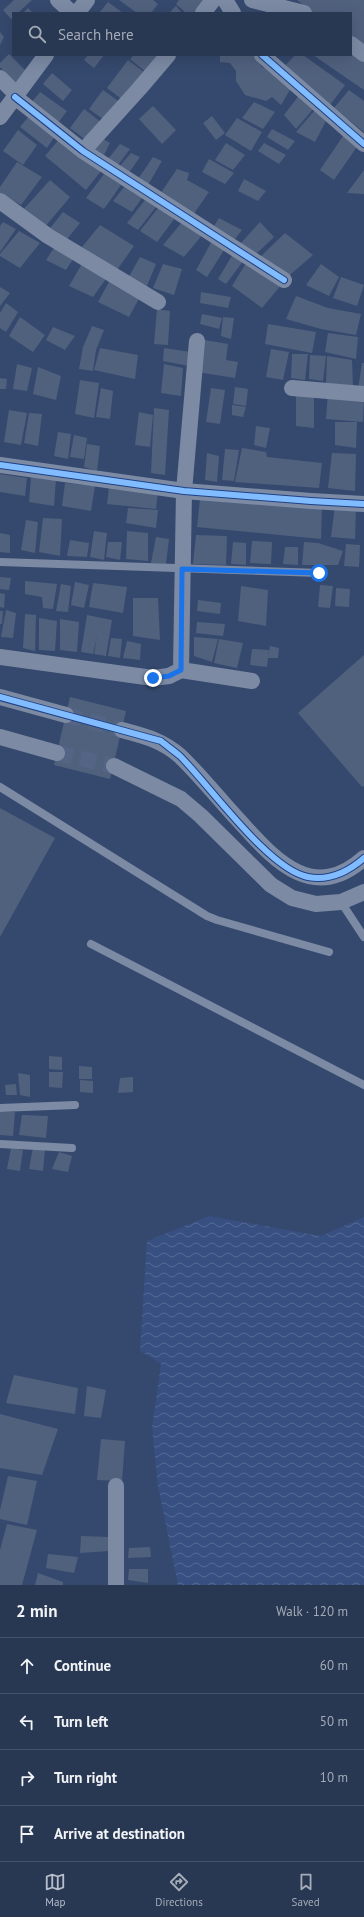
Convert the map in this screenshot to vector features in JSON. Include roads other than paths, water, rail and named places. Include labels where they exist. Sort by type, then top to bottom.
[{"type":"street","points":[[58,0],[71,12]]},
{"type":"street","points":[[78,12],[87,0]]},
{"type":"street","points":[[204,12],[213,0]]},
{"type":"street","points":[[225,0],[233,12]]},
{"type":"street","points":[[252,0],[300,12]]},
{"type":"street","points":[[352,45],[364,54]]},
{"type":"street","points":[[0,117],[45,56]]},
{"type":"street","points":[[82,151],[140,89],[167,56]]},
{"type":"street","points":[[263,56],[364,144]]},
{"type":"street","points":[[0,78],[16,96],[82,151],[284,280]]},
{"type":"street","points":[[0,201],[48,236],[158,302]]},
{"type":"street","points":[[181,670],[184,491],[197,341]]},
{"type":"street","points":[[292,388],[364,394]]},
{"type":"street","points":[[0,465],[184,491],[364,504]]},
{"type":"street","points":[[0,657],[153,678],[169,676],[181,670],[252,680]]},
{"type":"street","points":[[0,697],[66,715]]},
{"type":"street","points":[[122,730],[161,741],[180,756],[269,854],[290,870],[308,877],[327,878],[345,873],[364,858]]},
{"type":"street","points":[[0,737],[57,753]]},
{"type":"street","points":[[114,766],[181,798],[270,885],[292,898],[316,904],[340,902],[364,892]]},
{"type":"street","points":[[116,1486],[116,1585]]},
{"type":"lane","points":[[0,562],[319,573]]},
{"type":"lane","points":[[0,787],[207,916],[329,952]]},
{"type":"lane","points":[[340,902],[364,937]]},
{"type":"lane","points":[[91,944],[364,1085]]},
{"type":"lane","points":[[0,1108],[75,1105]]},
{"type":"lane","points":[[0,1144],[72,1148]]},
{"type":"water","points":[[209,1216],[321,1236],[364,1217],[364,1585],[178,1585],[158,1486],[152,1428],[161,1364],[140,1351],[147,1241]]},
{"type":"tunnel","points":[[66,715],[122,730]]},
{"type":"tunnel","points":[[57,753],[114,766]]}]
